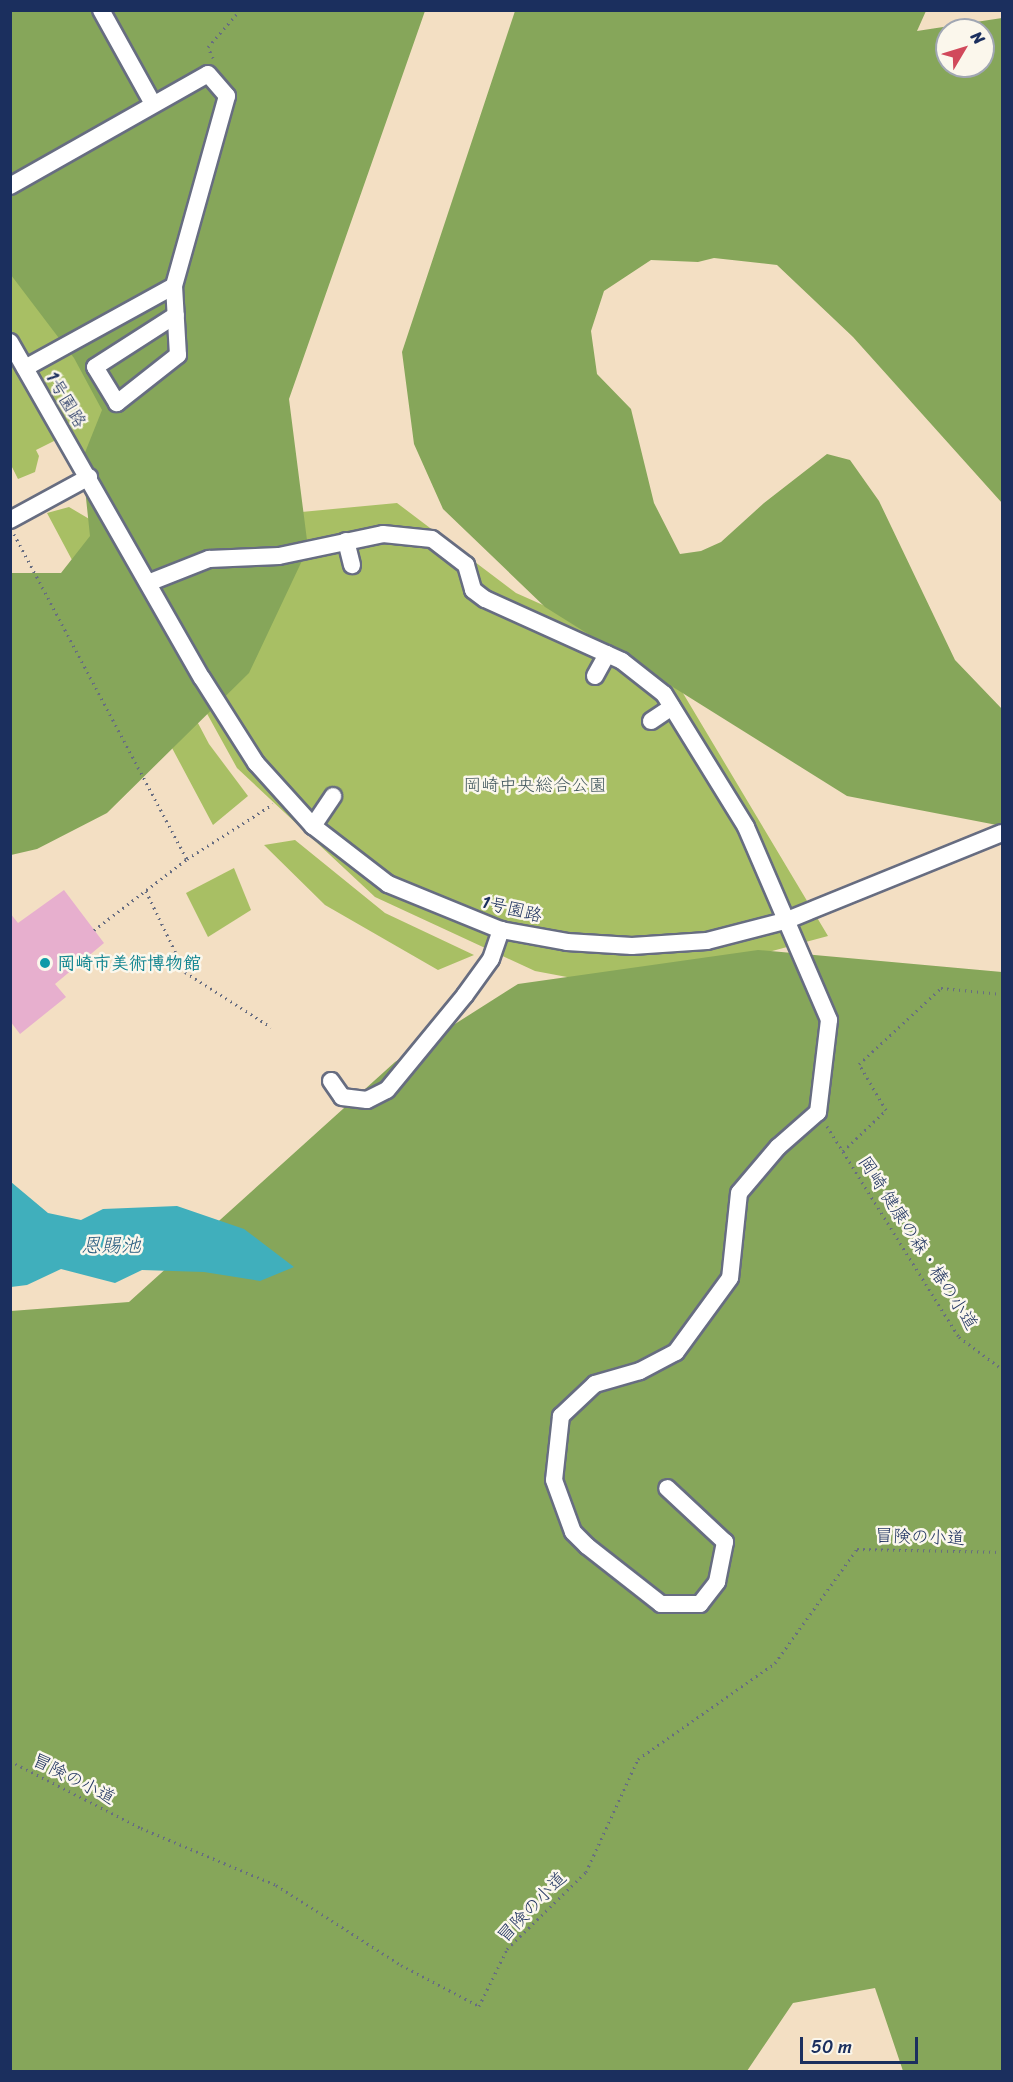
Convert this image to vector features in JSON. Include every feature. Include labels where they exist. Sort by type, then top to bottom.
[{"type":"street","points":[[101,10],[153,104]]},
{"type":"street","points":[[10,186],[208,74],[227,96],[174,286],[176,315],[178,355],[117,403],[95,367],[176,315]]},
{"type":"street","points":[[25,368],[174,286]]},
{"type":"street","name":"1号園路","points":[[10,342],[235,731],[284,797],[313,826],[388,884],[501,930],[567,942],[632,946],[707,941],[785,921],[1002,833]]},
{"type":"street","points":[[10,520],[89,477]]},
{"type":"street","points":[[148,583],[209,559],[279,556],[383,534],[432,539],[466,565],[473,590],[485,599],[607,654],[664,694],[746,827],[829,1020],[818,1112],[778,1147],[739,1193],[730,1278],[676,1352],[640,1371],[595,1384],[561,1416],[554,1480],[573,1532],[661,1604],[700,1604],[717,1582],[724,1542],[667,1488]]},
{"type":"street","points":[[346,541],[352,565]]},
{"type":"street","points":[[595,676],[607,654]]},
{"type":"street","points":[[651,721],[672,706]]},
{"type":"street","points":[[313,826],[333,796]]},
{"type":"street","points":[[331,1081],[342,1097],[367,1100],[387,1090],[465,995],[491,959],[501,930]]},
{"type":"path","points":[[208,74],[217,68],[208,47],[240,10]]},
{"type":"path","points":[[10,529],[31,564],[187,859]]},
{"type":"path","points":[[94,930],[187,859],[284,797]]},
{"type":"path","points":[[146,891],[185,972],[271,1027]]},
{"type":"path","name":"岡崎 健康の森・椿の小道","points":[[843,1151],[886,1110],[859,1064],[941,988],[1002,994]]},
{"type":"path","name":"岡崎 健康の森・椿の小道","points":[[818,1112],[959,1337],[1002,1369]]},
{"type":"path","name":"冒険の小道","points":[[10,1761],[141,1828],[276,1885],[401,1965],[479,2006],[507,1949],[586,1872],[638,1759],[775,1663],[857,1549],[1002,1552]]},
{"type":"green space","name":"岡崎中央総合公園","points":[[10,11],[205,521],[397,503],[516,593],[662,658],[828,936],[631,989],[535,971],[375,897],[237,768],[56,440],[36,450],[39,456],[35,472],[18,479],[11,465]]},
{"type":"green space","points":[[11,11],[425,11],[289,399],[308,548],[249,673],[107,813],[37,849],[11,855],[11,573],[61,573],[90,536],[82,460],[102,410],[74,358],[11,275]]},
{"type":"green space","points":[[515,11],[926,11],[917,31],[935,28],[935,78],[995,78],[995,19],[1002,18],[1002,503],[853,337],[777,265],[714,258],[698,262],[651,260],[604,291],[591,331],[597,374],[631,409],[654,503],[680,554],[701,551],[721,542],[764,503],[827,454],[850,460],[879,501],[955,660],[1002,709],[1002,826],[847,796],[545,607],[443,509],[414,444],[402,352]]},
{"type":"green space","points":[[69,507],[91,520],[209,744],[248,796],[213,825],[47,513]]},
{"type":"green space","points":[[295,840],[385,913],[474,955],[438,970],[325,905],[264,845]]},
{"type":"green space","points":[[234,868],[251,910],[208,937],[186,893]]},
{"type":"green space","points":[[758,950],[1002,972],[1002,2071],[903,2071],[875,1988],[793,2003],[747,2071],[11,2072],[11,1311],[129,1302],[395,1062],[518,984]]},
{"type":"water","name":"恩賜池","points":[[11,1182],[48,1213],[81,1220],[103,1209],[177,1206],[244,1229],[294,1267],[260,1281],[204,1272],[142,1270],[115,1283],[61,1269],[27,1285],[11,1287]]},
{"type":"building","name":"岡崎市美術博物館","points":[[64,890],[104,943],[55,984],[66,997],[20,1034],[10,1021],[10,913],[18,923]]},
{"type":"place","name":"岡崎市美術博物館","points":[[45,963]]}]
